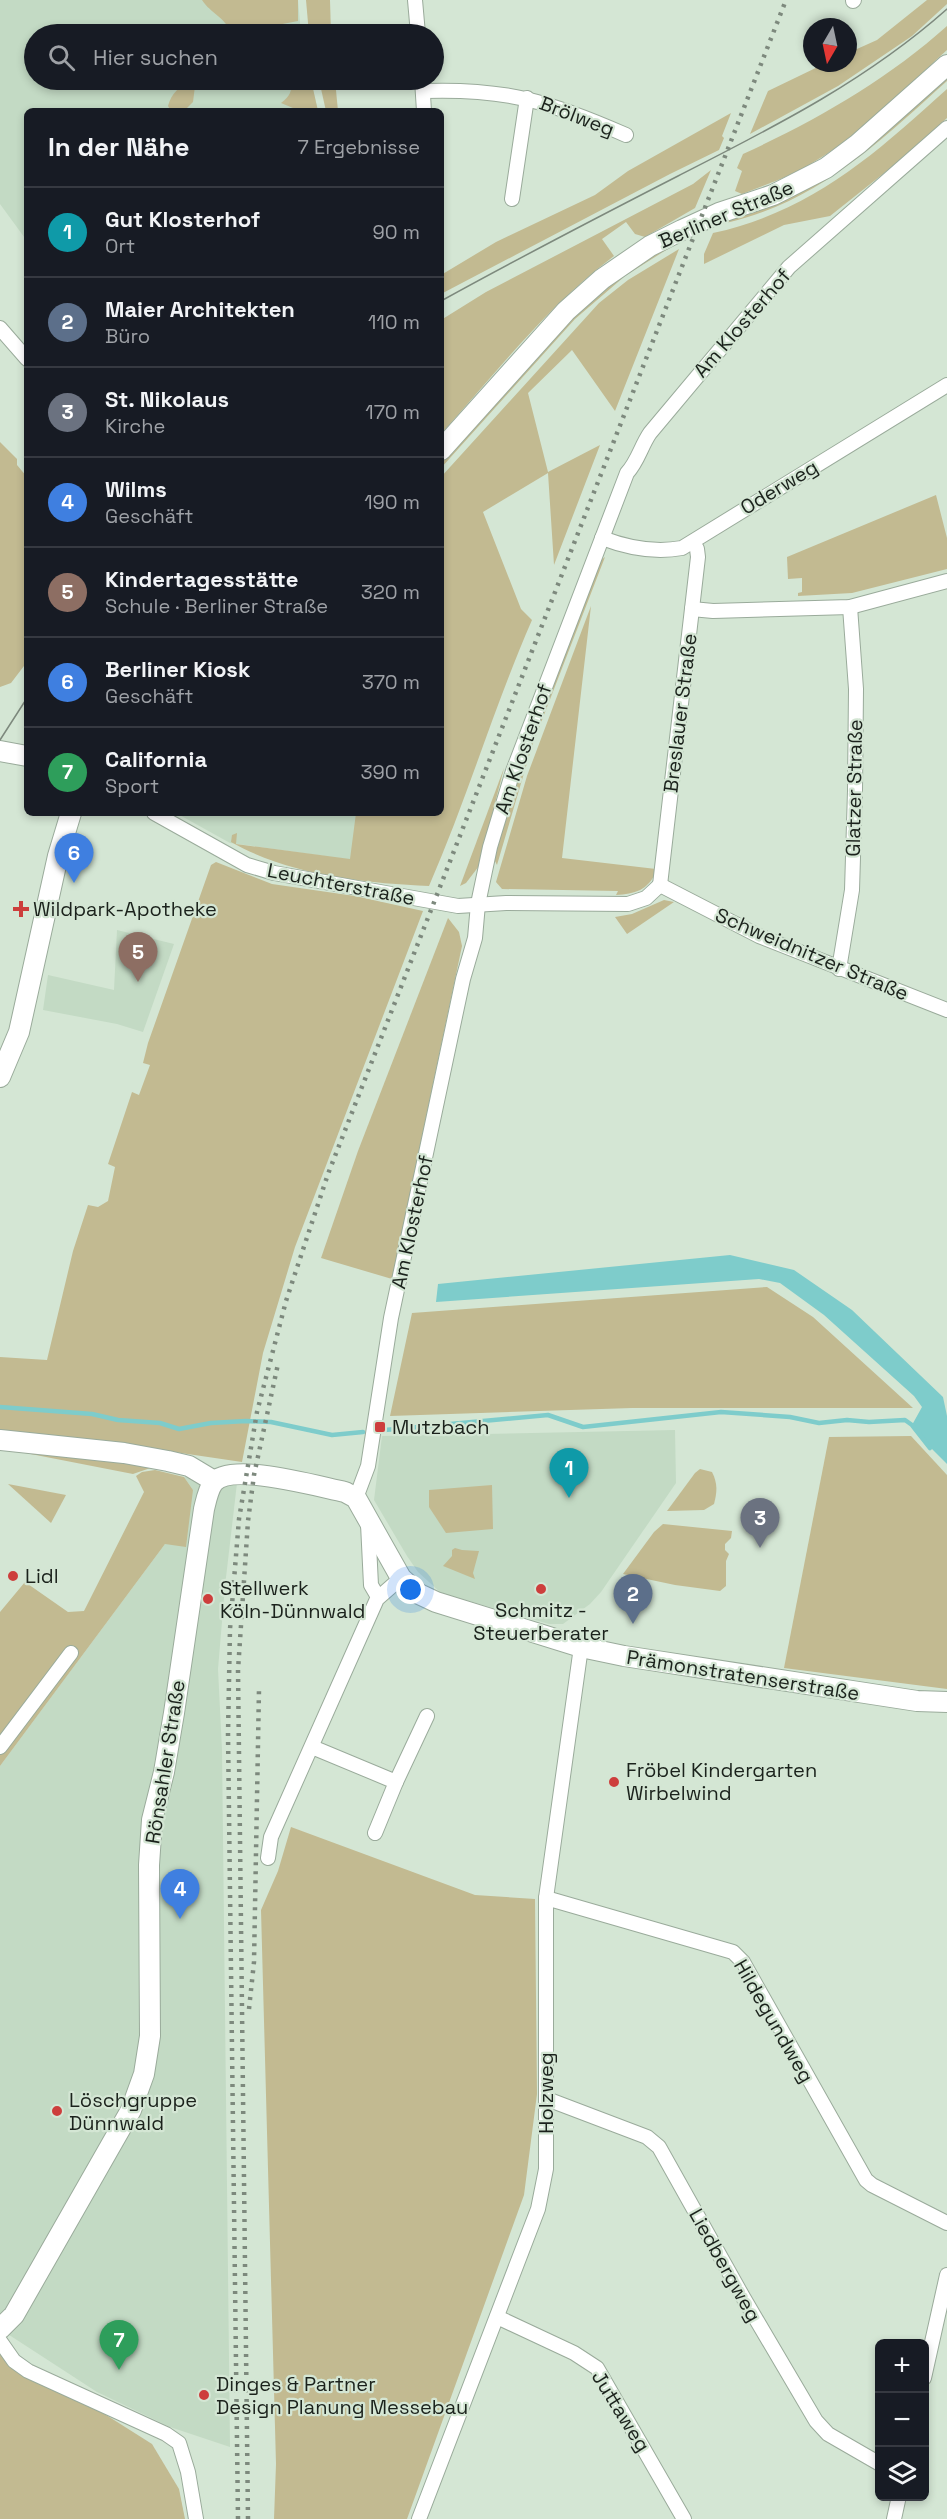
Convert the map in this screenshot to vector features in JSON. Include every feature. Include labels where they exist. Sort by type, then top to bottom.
[{"type":"main road","name":"Berliner Straße","points":[[444,447],[566,311],[602,279],[642,251],[682,230],[719,213],[773,195],[826,168],[858,144],[947,65]]},
{"type":"main road","points":[[0,751],[24,755]]},
{"type":"main road","points":[[0,1077],[19,1032],[58,856],[69,816]]},
{"type":"main road","points":[[0,1440],[124,1453],[189,1466],[214,1481],[224,1475],[245,1473],[345,1492],[356,1498]]},
{"type":"main road","name":"Rönsahler Straße","points":[[0,2330],[14,2315],[131,2110],[144,2074],[150,2036],[149,1865],[152,1821],[164,1772],[174,1713],[204,1509],[214,1481]]},
{"type":"main road","name":"Prämonstratenserstraße","points":[[356,1498],[401,1578],[419,1594],[436,1602],[581,1647],[851,1692],[917,1701],[947,1702]]},
{"type":"street","points":[[415,0],[417,24]]},
{"type":"street","name":"Brölweg","points":[[444,88],[527,98],[576,113],[626,135]]},
{"type":"street","points":[[423,90],[424,108]]},
{"type":"street","name":"Brölweg","points":[[512,199],[527,98]]},
{"type":"street","name":"Am Klosterhof","points":[[356,1498],[368,1466],[391,1318],[464,979],[475,938],[478,904],[492,839],[513,771],[627,473],[638,456],[639,448],[661,418],[736,328],[805,251],[947,128]]},
{"type":"street","points":[[0,328],[24,356]]},
{"type":"street","name":"Oderweg","points":[[602,538],[632,548],[659,550],[682,548],[947,386]]},
{"type":"street","name":"Breslauer Straße","points":[[660,885],[698,557],[693,542]]},
{"type":"street","points":[[692,609],[723,611],[849,607],[947,581]]},
{"type":"street","name":"Glatzer Straße","points":[[839,969],[852,890],[855,791],[856,688],[849,607]]},
{"type":"street","name":"Leuchterstraße","points":[[159,816],[247,865],[274,873],[458,906],[478,904]]},
{"type":"street","points":[[478,904],[628,904],[646,898],[660,885]]},
{"type":"street","name":"Schweidnitzer Straße","points":[[660,885],[759,936],[947,1010]]},
{"type":"street","points":[[368,1519],[371,1585],[378,1597]]},
{"type":"street","points":[[268,1858],[271,1836],[378,1597],[401,1578]]},
{"type":"street","name":"Holzweg","points":[[419,2519],[538,2209],[546,2169],[546,1898],[581,1647]]},
{"type":"street","points":[[0,1748],[72,1653]]},
{"type":"street","points":[[375,1833],[427,1716]]},
{"type":"street","points":[[312,1747],[396,1782]]},
{"type":"street","name":"Hildegundweg","points":[[546,1898],[733,1952],[743,1962],[866,2180],[947,2223]]},
{"type":"street","name":"Liedbergweg","points":[[547,2099],[647,2137],[659,2147],[742,2296],[816,2421],[828,2434],[875,2462]]},
{"type":"street","points":[[929,2358],[945,2294],[947,2275]]},
{"type":"street","name":"Juttaweg","points":[[497,2317],[574,2353],[597,2368],[684,2519]]},
{"type":"street","points":[[0,2341],[14,2361],[28,2371],[166,2434],[179,2443],[188,2472],[196,2519]]},
{"type":"street","points":[[894,2519],[898,2501]]},
{"type":"shaded area","points":[[0,0],[298,0],[300,24],[24,24],[24,90],[313,90],[317,108],[24,108],[24,237],[0,204]]},
{"type":"shaded area","points":[[202,0],[298,0],[298,21],[283,24],[227,24]]},
{"type":"shaded area","points":[[306,0],[330,0],[331,24],[308,24]]},
{"type":"shaded area","points":[[927,0],[947,0],[947,4],[912,36],[838,86],[750,134],[768,91],[807,72],[857,72],[857,49],[877,40]]},
{"type":"shaded area","points":[[947,26],[947,50],[852,136],[790,175],[742,194],[735,191],[742,171],[737,168],[743,154],[797,128],[850,98],[900,64]]},
{"type":"shaded area","points":[[947,75],[947,81],[897,126],[846,167],[790,201],[726,223],[725,219],[776,201]]},
{"type":"shaded area","points":[[947,89],[947,118],[898,162],[830,216],[784,225],[704,264],[704,254],[713,233],[781,210],[840,178],[894,136]]},
{"type":"shaded area","points":[[177,90],[194,90],[193,102],[187,108],[169,108],[173,94]]},
{"type":"shaded area","points":[[290,90],[313,90],[317,108],[293,108],[281,103]]},
{"type":"shaded area","points":[[321,90],[336,90],[338,108],[325,108]]},
{"type":"shaded area","points":[[731,113],[719,150],[444,292],[444,273],[496,242],[595,195],[628,171]]},
{"type":"shaded area","points":[[711,170],[695,208],[645,237],[635,234],[626,222],[602,239],[614,256],[590,275],[545,318],[444,431],[444,318],[486,292],[693,184]]},
{"type":"shaded area","points":[[672,242],[674,245],[625,276],[575,319],[444,465],[444,458],[571,316],[593,295]]},
{"type":"shaded area","points":[[679,249],[615,411],[572,350],[528,393],[548,472],[600,445],[554,565],[548,473],[483,512],[521,609],[532,620],[429,886],[353,879],[302,870],[253,853],[231,842],[232,835],[237,833],[236,844],[350,859],[356,816],[444,816],[444,474],[599,303],[628,280]]},
{"type":"shaded area","points":[[0,442],[17,459],[17,465],[24,473],[24,666],[11,683],[0,687]]},
{"type":"shaded area","points":[[936,495],[947,538],[947,569],[852,593],[798,596],[798,593],[802,592],[802,578],[788,579],[787,557]]},
{"type":"shaded area","points":[[605,557],[532,746],[497,865],[494,859],[518,773],[600,561]]},
{"type":"shaded area","points":[[591,606],[562,858],[656,869],[656,872],[649,883],[640,890],[616,895],[618,891],[502,889],[496,882],[527,776]]},
{"type":"shaded area","points":[[504,768],[479,866],[466,883],[460,886]]},
{"type":"shaded area","points":[[181,816],[374,816],[367,862],[230,843]]},
{"type":"shaded area","points":[[216,862],[272,884],[355,896],[423,911],[295,1247],[263,1353],[242,1462],[79,1438],[0,1431],[0,1357],[47,1360],[73,1251],[88,1205],[98,1207],[108,1201],[115,1167],[108,1164],[132,1092],[139,1095],[150,1065],[143,1063],[148,1043],[211,865]]},
{"type":"shaded area","points":[[664,900],[674,902],[627,934],[615,917],[632,914]]},
{"type":"shaded area","points":[[448,918],[459,932],[462,946],[392,1279],[321,1258],[358,1151]]},
{"type":"shaded area","points":[[117,930],[174,944],[143,1032],[117,1024],[43,1010],[48,975],[114,990]]},
{"type":"shaded area","points":[[767,1287],[813,1317],[913,1408],[632,1408],[390,1416],[412,1313]]},
{"type":"shaded area","points":[[675,1430],[676,1483],[601,1592],[590,1604],[563,1624],[549,1624],[441,1593],[418,1572],[374,1500],[382,1436]]},
{"type":"shaded area","points":[[911,1436],[947,1475],[947,1689],[784,1668],[829,1437]]},
{"type":"shaded area","points":[[0,1448],[159,1465],[133,1474]]},
{"type":"shaded area","points":[[700,1469],[712,1472],[714,1476],[716,1496],[714,1504],[704,1510],[667,1511],[695,1473]]},
{"type":"shaded area","points":[[155,1470],[184,1477],[193,1490],[186,1547],[165,1544],[0,1766],[0,1612],[25,1582],[68,1612],[84,1611],[144,1492],[136,1476],[142,1472]]},
{"type":"shaded area","points":[[184,1477],[237,1483],[218,1669],[222,1750],[230,2447],[170,2427],[97,2392],[0,2329],[0,1766],[165,1544],[193,1490]]},
{"type":"shaded area","points":[[8,1484],[66,1495],[51,1523]]},
{"type":"shaded area","points":[[492,1485],[493,1529],[446,1533],[429,1507],[429,1490]]},
{"type":"shaded area","points":[[663,1524],[732,1531],[731,1538],[725,1544],[725,1550],[729,1554],[726,1561],[726,1586],[720,1591],[675,1585],[623,1574],[654,1532]]},
{"type":"shaded area","points":[[455,1548],[479,1551],[473,1573],[475,1579],[443,1566],[452,1556],[452,1550]]},
{"type":"shaded area","points":[[291,1827],[475,1895],[535,1899],[537,2094],[524,2195],[407,2519],[274,2519],[276,2464],[261,1910],[278,1871]]},
{"type":"shaded area","points":[[0,2348],[152,2444],[179,2489],[185,2519],[0,2519]]},
{"type":"water","points":[[730,1255],[794,1270],[852,1310],[943,1397],[947,1416],[947,1464],[919,1436],[912,1425],[922,1407],[914,1396],[824,1315],[780,1283],[759,1279],[436,1302],[438,1284]]},
{"type":"waterway","name":"Mutzbach","points":[[0,1407],[92,1414],[118,1420],[160,1423],[179,1429],[211,1423],[246,1421],[271,1422],[332,1435],[363,1432]]},
{"type":"waterway","name":"Mutzbach","points":[[385,1430],[548,1415],[583,1427],[721,1412],[790,1417],[819,1423],[847,1420],[869,1422],[905,1420],[912,1425],[930,1448]]},
{"type":"tram line","points":[[444,299],[784,121],[852,81],[916,35],[947,9]]},
{"type":"tram line","points":[[0,740],[24,703]]},
{"type":"railway","points":[[238,2519],[228,1734],[230,1629],[239,1519],[257,1412],[286,1301],[328,1174],[786,0]]},
{"type":"railway","points":[[248,2519],[238,1670],[248,1521],[254,1475],[278,1364]]},
{"type":"railway","points":[[249,2009],[254,1962],[259,1689]]},
{"type":"place","name":"Berliner Kiosk","points":[[74,883]]},
{"type":"place","name":"Wildpark-Apotheke","points":[[21,909]]},
{"type":"place","name":"Kindertagesstätte","points":[[138,982]]},
{"type":"place","name":"Mutzbach","points":[[380,1427]]},
{"type":"place","name":"Gut Klosterhof","points":[[569,1498]]},
{"type":"place","name":"St. Nikolaus","points":[[760,1548]]},
{"type":"place","name":"Lidl","points":[[13,1576]]},
{"type":"place","name":"Schmitz - Steuerberater","points":[[541,1589]]},
{"type":"place","name":"Stellwerk Köln-Dünnwald","points":[[208,1599]]},
{"type":"place","name":"Maier Architekten","points":[[633,1624]]},
{"type":"place","name":"Fröbel Kindergarten Wirbelwind","points":[[614,1782]]},
{"type":"place","name":"Wilms","points":[[180,1919]]},
{"type":"place","name":"Löschgruppe Dünnwald","points":[[57,2111]]},
{"type":"place","name":"California","points":[[119,2370]]},
{"type":"place","name":"Dinges & Partner Design Planung Messebau","points":[[204,2395]]}]
